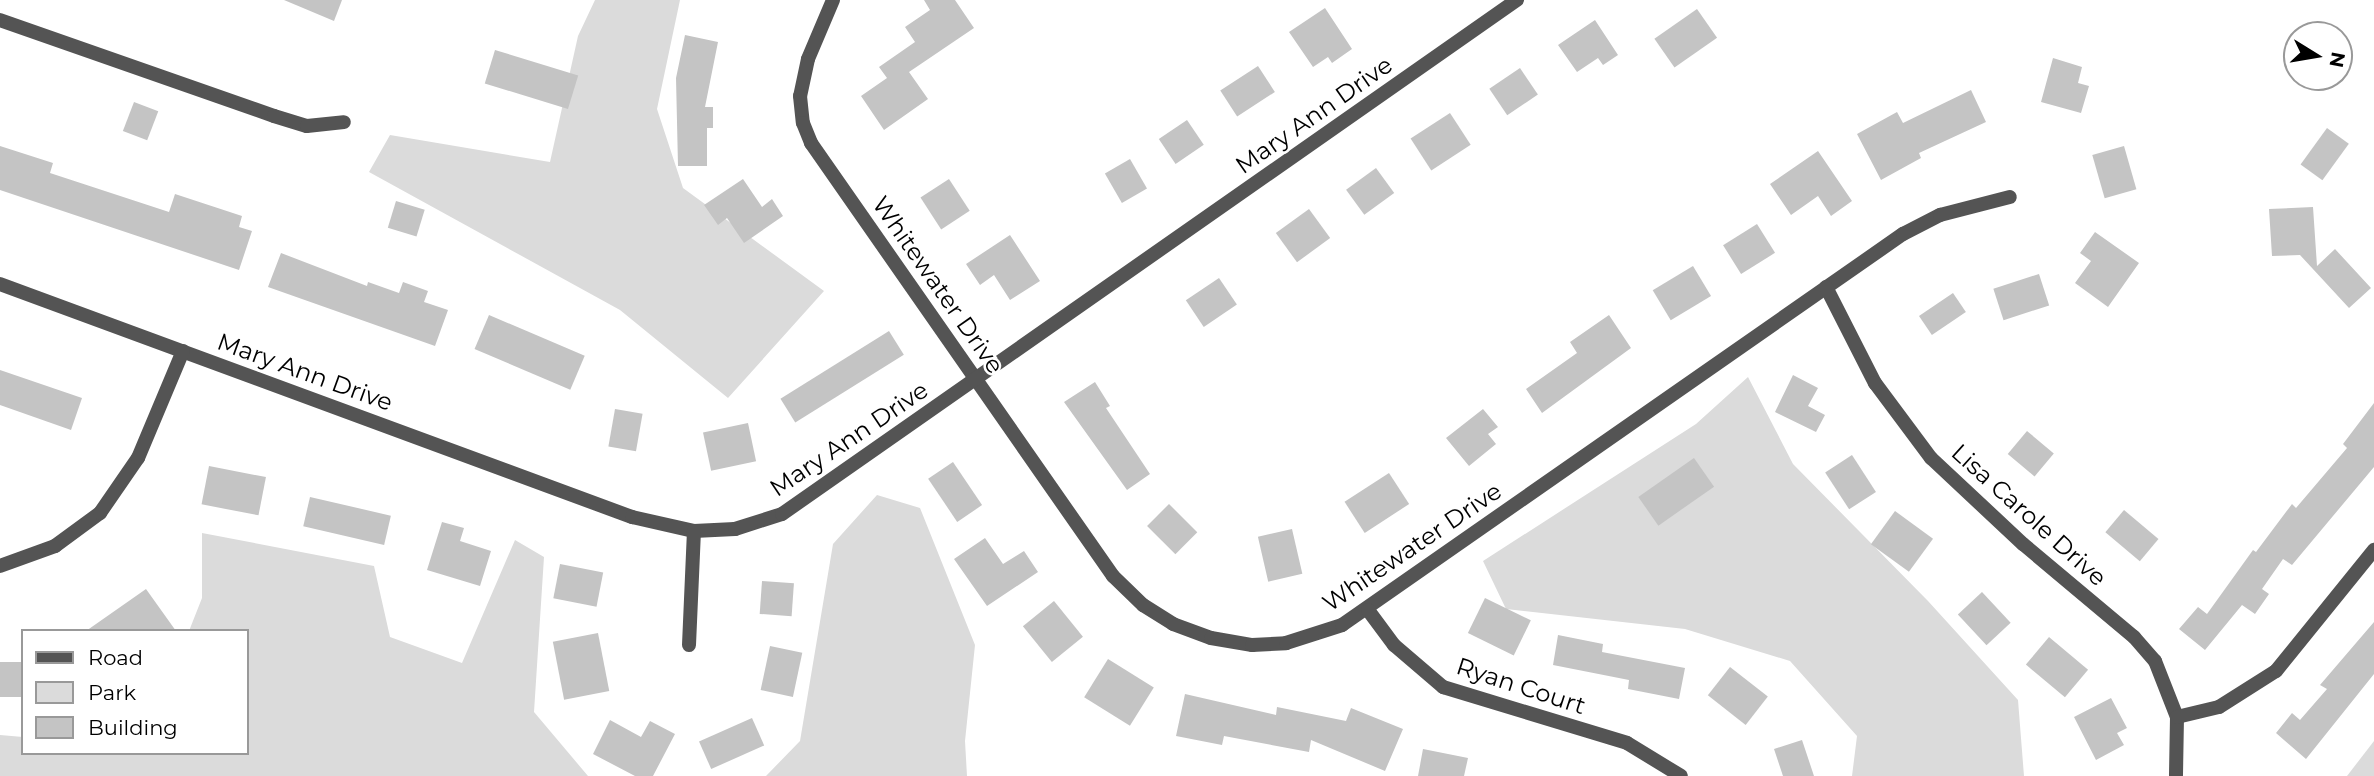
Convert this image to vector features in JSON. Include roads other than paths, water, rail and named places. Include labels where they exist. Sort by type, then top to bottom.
[{"type":"street","name":"Whitewater Drive","points":[[833,0],[808,59],[800,96],[803,124],[811,143],[1113,576],[1143,605],[1173,624],[1211,638],[1252,645],[1286,643],[1342,625],[1368,610],[1903,234],[1940,215],[2010,197]]},
{"type":"street","name":"Mary Ann Drive","points":[[0,284],[632,517],[694,531],[735,529],[782,514],[1517,0]]},
{"type":"street","points":[[0,20],[307,126],[344,122]]},
{"type":"street","name":"Lisa Carole Drive","points":[[1826,287],[1875,383],[1911,434],[2022,544],[2134,637],[2155,661],[2177,717],[2176,776]]},
{"type":"street","points":[[0,566],[55,547],[100,513],[138,458],[183,351]]},
{"type":"street","points":[[689,645],[694,531]]},
{"type":"street","points":[[2177,717],[2219,707],[2276,671],[2374,550]]},
{"type":"street","name":"Ryan Court","points":[[1368,610],[1394,645],[1443,687],[1627,743],[1681,776]]}]
